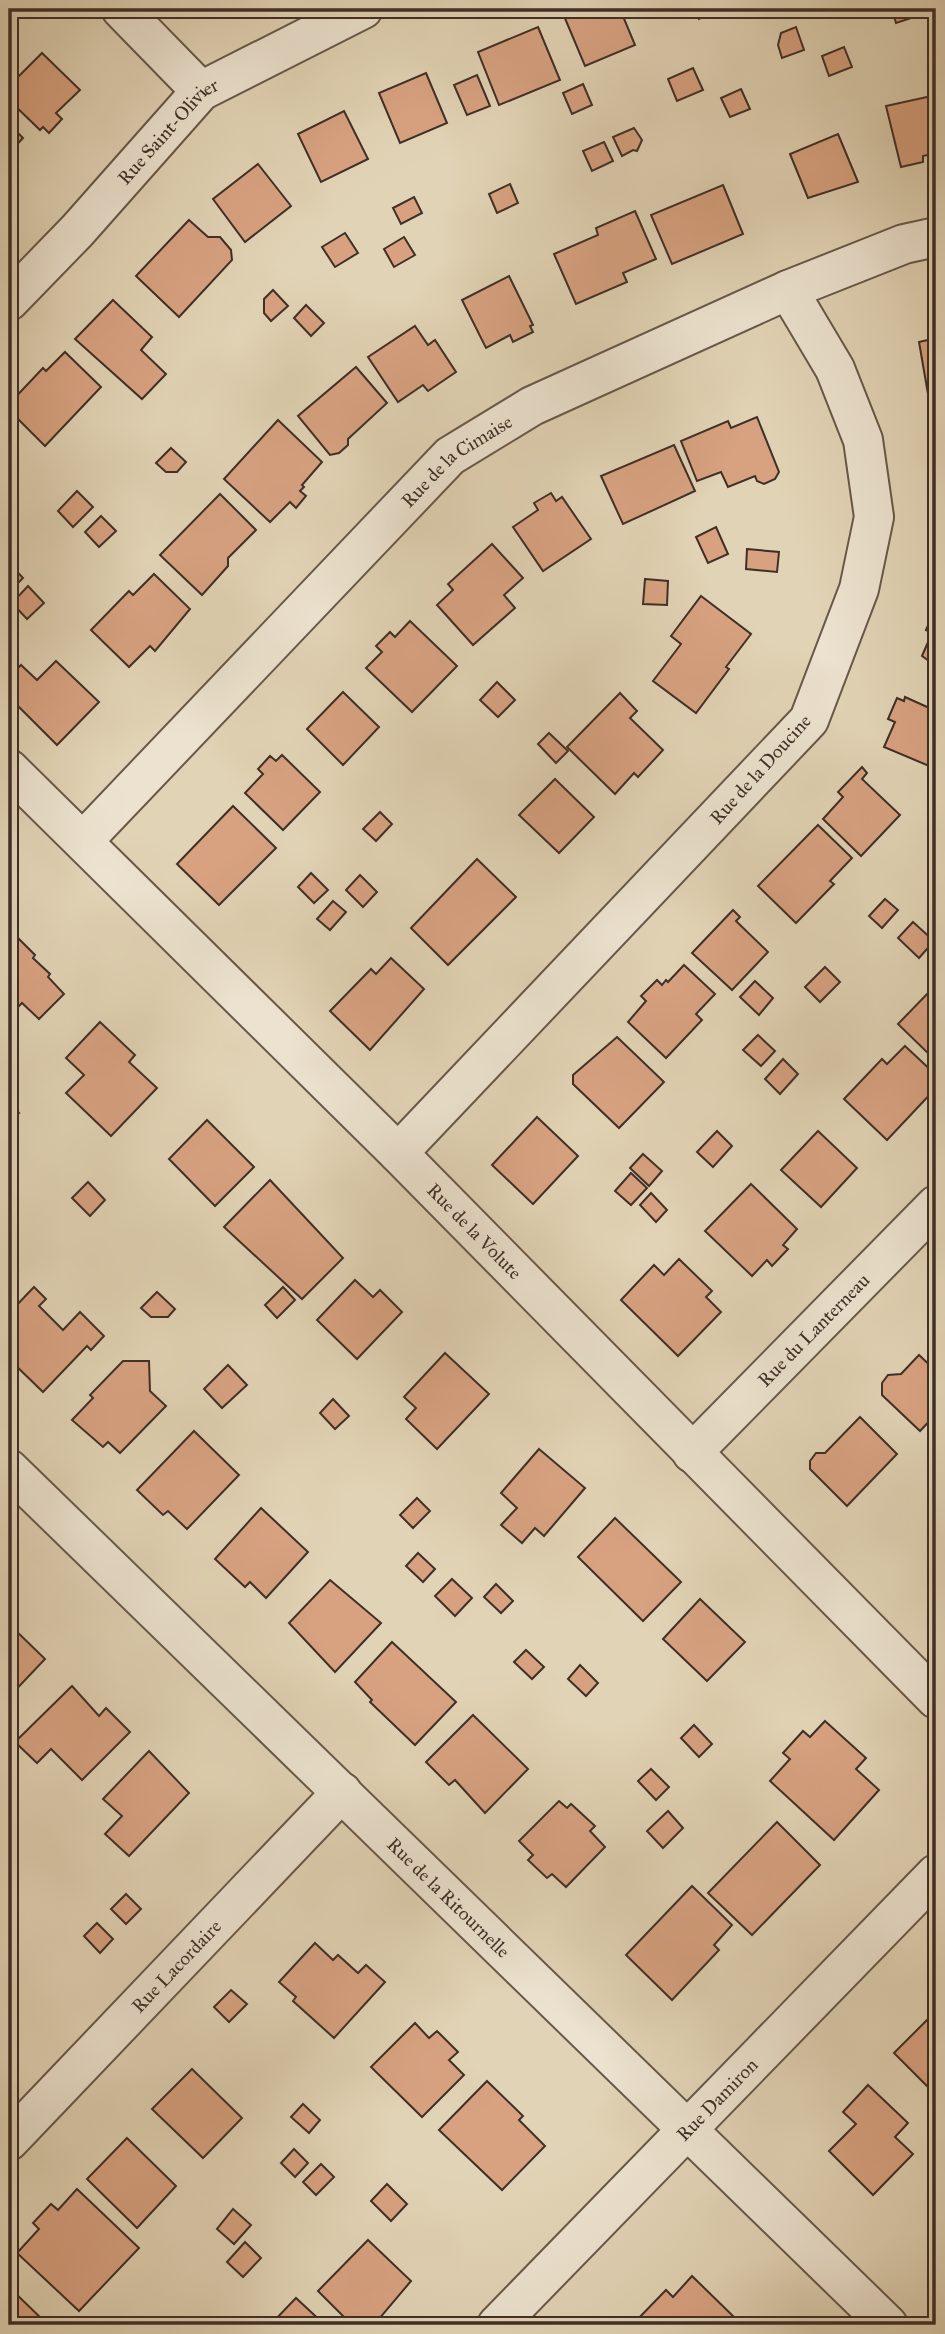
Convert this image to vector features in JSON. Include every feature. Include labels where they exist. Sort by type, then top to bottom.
[{"type":"street","points":[[121,9],[201,91]]},
{"type":"street","name":"Rue Saint-Olivier","points":[[9,301],[77,231],[201,91],[363,9]]},
{"type":"street","name":"Rue de la Cimaise","points":[[83,841],[450,456],[532,406],[788,290],[904,244],[936,237]]},
{"type":"street","name":"Rue de la Doucine","points":[[398,1153],[809,720],[859,589],[874,517],[863,439],[835,369],[788,290]]},
{"type":"street","name":"Rue de la Volute","points":[[9,769],[398,1153],[936,1699]]},
{"type":"street","name":"Rue du Lanterneau","points":[[692,1453],[936,1205]]},
{"type":"street","name":"Rue de la Ritournelle","points":[[9,1469],[888,2325]]},
{"type":"street","name":"Rue Lacordaire","points":[[9,2141],[342,1792]]},
{"type":"street","name":"Rue Damiron","points":[[497,2325],[936,1874]]},
{"type":"building","points":[[582,9],[620,9],[635,45],[585,66],[564,16]]},
{"type":"building","points":[[695,9],[722,9],[699,19]]},
{"type":"building","points":[[892,9],[918,9],[920,15],[896,23]]},
{"type":"building","points":[[538,27],[560,80],[499,105],[478,52]]},
{"type":"building","points":[[796,27],[804,50],[782,58],[778,45],[781,33]]},
{"type":"building","points":[[844,47],[852,67],[829,76],[822,56]]},
{"type":"building","points":[[42,53],[80,90],[56,113],[62,119],[49,133],[43,127],[40,130],[9,100],[9,86]]},
{"type":"building","points":[[693,68],[703,90],[677,101],[668,79]]},
{"type":"building","points":[[426,73],[447,123],[400,143],[379,93]]},
{"type":"building","points":[[477,75],[490,106],[467,115],[454,85]]},
{"type":"building","points":[[583,84],[592,105],[572,114],[563,93]]},
{"type":"building","points":[[741,89],[750,109],[730,117],[721,98]]},
{"type":"building","points":[[936,95],[936,153],[923,156],[923,162],[901,167],[886,106]]},
{"type":"building","points":[[344,111],[368,159],[321,182],[298,134]]},
{"type":"building","points":[[9,124],[23,138],[9,153]]},
{"type":"building","points":[[634,128],[642,140],[637,151],[633,150],[622,156],[613,137]]},
{"type":"building","points":[[838,134],[858,182],[808,198],[790,154]]},
{"type":"building","points":[[604,142],[613,161],[592,171],[583,151]]},
{"type":"building","points":[[258,164],[291,206],[245,242],[213,199]]},
{"type":"building","points":[[510,184],[518,203],[497,213],[489,194]]},
{"type":"building","points":[[723,185],[743,234],[672,264],[651,215]]},
{"type":"building","points":[[414,197],[422,213],[401,224],[393,208]]},
{"type":"building","points":[[635,211],[656,259],[623,273],[627,282],[576,304],[554,254],[598,235],[596,228]]},
{"type":"building","points":[[189,220],[208,237],[220,237],[231,250],[232,260],[179,317],[136,276]]},
{"type":"building","points":[[345,233],[358,253],[335,267],[322,247]]},
{"type":"building","points":[[404,237],[415,255],[394,267],[384,249]]},
{"type":"building","points":[[509,276],[533,325],[530,326],[533,332],[513,342],[510,335],[486,348],[462,300]]},
{"type":"building","points":[[273,290],[288,306],[271,321],[264,313],[264,299]]},
{"type":"building","points":[[113,300],[152,337],[141,350],[166,374],[142,399],[75,339]]},
{"type":"building","points":[[306,305],[324,323],[311,336],[294,318]]},
{"type":"building","points":[[415,326],[428,345],[435,340],[456,372],[428,391],[423,385],[398,402],[368,357]]},
{"type":"building","points":[[936,338],[936,393],[928,394],[919,342]]},
{"type":"building","points":[[65,352],[101,387],[45,446],[9,410],[9,404],[43,368],[46,371]]},
{"type":"building","points":[[356,367],[387,403],[348,439],[348,445],[339,453],[330,455],[298,416]]},
{"type":"building","points":[[757,417],[779,472],[775,479],[764,484],[757,481],[755,476],[728,487],[721,472],[697,481],[681,441],[728,421],[731,428]]},
{"type":"building","points":[[278,420],[322,462],[302,485],[304,487],[300,491],[306,496],[296,508],[290,502],[270,522],[224,479]]},
{"type":"building","points":[[674,445],[695,491],[623,524],[601,476]]},
{"type":"building","points":[[171,448],[186,462],[177,472],[166,472],[156,463]]},
{"type":"building","points":[[77,491],[93,507],[73,527],[58,511]]},
{"type":"building","points":[[551,493],[556,501],[562,497],[591,539],[543,571],[513,527],[538,510],[534,503]]},
{"type":"building","points":[[220,494],[256,530],[228,558],[228,566],[202,595],[160,555]]},
{"type":"building","points":[[101,516],[116,531],[99,547],[85,532]]},
{"type":"building","points":[[716,527],[728,554],[708,563],[696,537]]},
{"type":"building","points":[[492,544],[523,578],[504,595],[515,608],[473,645],[437,605],[453,590],[448,584]]},
{"type":"building","points":[[747,549],[779,552],[777,572],[746,569]]},
{"type":"building","points":[[9,563],[23,578],[9,592]]},
{"type":"building","points":[[154,574],[190,609],[155,651],[150,646],[129,667],[91,630],[129,591],[133,595]]},
{"type":"building","points":[[645,579],[668,581],[667,605],[643,604]]},
{"type":"building","points":[[28,586],[44,603],[27,619],[12,603]]},
{"type":"building","points":[[701,596],[751,634],[696,713],[653,681],[681,644],[671,636]]},
{"type":"building","points":[[936,607],[936,666],[922,656],[932,633],[926,630]]},
{"type":"building","points":[[410,621],[457,666],[412,712],[366,668],[382,652],[376,646],[390,632],[395,637]]},
{"type":"building","points":[[56,661],[99,702],[57,745],[9,697],[9,677],[21,665],[37,680]]},
{"type":"building","points":[[497,682],[515,700],[498,717],[480,700]]},
{"type":"building","points":[[343,692],[379,727],[343,765],[307,729]]},
{"type":"building","points":[[620,693],[637,711],[630,718],[663,750],[638,777],[634,773],[615,794],[567,747]]},
{"type":"building","points":[[905,697],[936,711],[934,768],[884,747],[895,722],[888,719],[897,698],[904,701]]},
{"type":"building","points":[[549,733],[568,751],[556,763],[538,744]]},
{"type":"building","points":[[282,755],[320,792],[283,830],[245,793],[263,774],[258,769],[270,756],[276,761]]},
{"type":"building","points":[[862,767],[867,773],[862,779],[900,815],[861,856],[823,819],[843,797],[838,792]]},
{"type":"building","points":[[555,779],[594,817],[559,853],[519,815]]},
{"type":"building","points":[[233,806],[276,848],[219,905],[177,864]]},
{"type":"building","points":[[380,812],[392,824],[376,841],[363,829]]},
{"type":"building","points":[[818,825],[852,858],[830,881],[834,884],[796,923],[758,886]]},
{"type":"building","points":[[477,859],[516,897],[448,965],[411,928]]},
{"type":"building","points":[[311,873],[328,890],[314,903],[298,887]]},
{"type":"building","points":[[360,875],[377,892],[363,907],[346,890]]},
{"type":"building","points":[[885,899],[898,910],[882,928],[869,916]]},
{"type":"building","points":[[333,901],[346,912],[330,930],[317,919]]},
{"type":"building","points":[[733,910],[740,917],[736,921],[768,952],[732,990],[692,953]]},
{"type":"building","points":[[913,922],[934,941],[919,958],[898,938]]},
{"type":"building","points":[[14,934],[35,955],[33,958],[50,974],[48,977],[64,994],[39,1019],[22,1003],[11,1014],[9,1011],[9,939]]},
{"type":"building","points":[[391,958],[424,989],[370,1050],[330,1011],[371,969],[376,974]]},
{"type":"building","points":[[684,965],[715,994],[696,1014],[702,1020],[666,1058],[628,1022],[646,1001],[641,996],[657,980],[662,985],[666,980],[668,982]]},
{"type":"building","points":[[825,967],[840,982],[820,1002],[805,987]]},
{"type":"building","points":[[755,981],[773,998],[759,1015],[740,997]]},
{"type":"building","points":[[931,990],[936,995],[936,1061],[898,1024]]},
{"type":"building","points":[[100,1022],[135,1055],[129,1062],[157,1088],[111,1136],[66,1093],[84,1075],[66,1058]]},
{"type":"building","points":[[758,1035],[775,1051],[761,1066],[743,1050]]},
{"type":"building","points":[[617,1037],[664,1082],[619,1128],[573,1084],[573,1075]]},
{"type":"building","points":[[905,1046],[936,1075],[936,1088],[887,1140],[844,1099],[882,1059],[887,1064]]},
{"type":"building","points":[[783,1059],[798,1074],[780,1094],[765,1079]]},
{"type":"building","points":[[9,1102],[19,1113],[9,1123]]},
{"type":"building","points":[[537,1117],[578,1156],[533,1204],[492,1165]]},
{"type":"building","points":[[207,1120],[254,1167],[215,1206],[169,1159]]},
{"type":"building","points":[[717,1131],[732,1146],[713,1167],[697,1152]]},
{"type":"building","points":[[818,1131],[857,1168],[821,1207],[781,1170]]},
{"type":"building","points":[[643,1154],[662,1171],[649,1186],[630,1168]]},
{"type":"building","points":[[631,1173],[647,1188],[631,1205],[615,1191]]},
{"type":"building","points":[[270,1180],[343,1258],[302,1299],[224,1227]]},
{"type":"building","points":[[88,1182],[105,1200],[90,1216],[72,1198]]},
{"type":"building","points":[[751,1184],[797,1229],[783,1245],[788,1249],[772,1266],[767,1260],[752,1276],[705,1231]]},
{"type":"building","points":[[651,1193],[667,1210],[656,1222],[640,1205]]},
{"type":"building","points":[[679,1259],[712,1291],[706,1297],[721,1312],[678,1356],[621,1300],[654,1265],[664,1275]]},
{"type":"building","points":[[9,1261],[18,1270],[9,1280]]},
{"type":"building","points":[[355,1280],[373,1297],[380,1290],[402,1312],[357,1359],[317,1320]]},
{"type":"building","points":[[34,1287],[46,1299],[39,1306],[63,1330],[80,1312],[104,1336],[91,1350],[87,1346],[43,1392],[9,1359],[9,1321],[17,1313],[13,1309]]},
{"type":"building","points":[[283,1287],[295,1300],[277,1318],[265,1305]]},
{"type":"building","points":[[157,1292],[175,1309],[168,1317],[151,1317],[141,1308]]},
{"type":"building","points":[[445,1353],[489,1394],[437,1449],[406,1419],[416,1408],[404,1397]]},
{"type":"building","points":[[919,1355],[936,1371],[936,1414],[920,1431],[882,1395],[882,1383],[888,1375],[901,1374]]},
{"type":"building","points":[[123,1361],[149,1361],[150,1391],[166,1406],[120,1453],[108,1442],[103,1447],[72,1420],[93,1398],[90,1395]]},
{"type":"building","points":[[228,1365],[247,1385],[222,1408],[204,1389]]},
{"type":"building","points":[[333,1399],[349,1416],[335,1429],[320,1413]]},
{"type":"building","points":[[860,1417],[897,1454],[847,1506],[810,1469],[810,1461],[816,1453],[825,1453]]},
{"type":"building","points":[[194,1431],[239,1475],[187,1529],[168,1511],[163,1515],[137,1490]]},
{"type":"building","points":[[539,1449],[585,1488],[544,1536],[535,1528],[522,1543],[501,1525],[517,1508],[501,1493]]},
{"type":"building","points":[[417,1498],[430,1511],[413,1528],[400,1515]]},
{"type":"building","points":[[261,1508],[308,1552],[266,1598],[250,1582],[245,1587],[215,1559]]},
{"type":"building","points":[[615,1518],[681,1582],[643,1621],[578,1557]]},
{"type":"building","points":[[418,1553],[435,1569],[423,1582],[406,1566]]},
{"type":"building","points":[[452,1579],[472,1598],[455,1616],[435,1596]]},
{"type":"building","points":[[330,1580],[381,1623],[335,1672],[289,1623]]},
{"type":"building","points":[[496,1584],[513,1601],[501,1613],[484,1597]]},
{"type":"building","points":[[700,1599],[745,1642],[707,1681],[663,1639]]},
{"type":"building","points":[[9,1624],[45,1659],[9,1697]]},
{"type":"building","points":[[392,1642],[456,1702],[415,1745],[370,1702],[372,1700],[355,1682]]},
{"type":"building","points":[[526,1650],[544,1667],[532,1679],[514,1662]]},
{"type":"building","points":[[580,1665],[598,1683],[586,1696],[568,1679]]},
{"type":"building","points":[[72,1686],[99,1716],[106,1708],[130,1732],[82,1780],[51,1749],[37,1763],[15,1742]]},
{"type":"building","points":[[473,1715],[528,1769],[485,1813],[455,1780],[449,1785],[426,1762]]},
{"type":"building","points":[[825,1721],[866,1758],[856,1769],[879,1790],[834,1840],[770,1781],[790,1759],[783,1753],[803,1731],[810,1737]]},
{"type":"building","points":[[694,1725],[712,1744],[699,1757],[681,1738]]},
{"type":"building","points":[[149,1751],[189,1793],[129,1856],[105,1834],[122,1816],[103,1799]]},
{"type":"building","points":[[651,1769],[669,1787],[656,1800],[638,1781]]},
{"type":"building","points":[[559,1801],[567,1808],[571,1804],[595,1826],[590,1831],[605,1847],[566,1887],[552,1874],[547,1878],[528,1860],[533,1855],[519,1841]]},
{"type":"building","points":[[668,1811],[683,1828],[663,1848],[647,1831]]},
{"type":"building","points":[[777,1822],[820,1865],[752,1935],[708,1893]]},
{"type":"building","points":[[692,1886],[732,1925],[714,1945],[719,1950],[672,2000],[626,1955]]},
{"type":"building","points":[[126,1894],[141,1909],[126,1924],[111,1909]]},
{"type":"building","points":[[97,1923],[113,1939],[100,1953],[84,1936]]},
{"type":"building","points":[[315,1943],[333,1960],[338,1955],[358,1973],[366,1965],[385,1982],[334,2038],[293,2001],[296,1997],[279,1982]]},
{"type":"building","points":[[231,1990],[247,2004],[229,2022],[214,2007]]},
{"type":"building","points":[[932,2015],[936,2019],[936,2095],[894,2053]]},
{"type":"building","points":[[415,2023],[429,2038],[437,2031],[458,2052],[449,2060],[464,2075],[422,2117],[371,2067]]},
{"type":"building","points":[[192,2069],[242,2118],[203,2158],[152,2109]]},
{"type":"building","points":[[487,2081],[523,2116],[519,2120],[545,2146],[502,2190],[439,2130]]},
{"type":"building","points":[[868,2085],[908,2123],[895,2137],[913,2154],[873,2195],[829,2151],[856,2124],[843,2112]]},
{"type":"building","points":[[303,2104],[320,2120],[309,2133],[291,2117]]},
{"type":"building","points":[[127,2138],[176,2186],[137,2228],[87,2179]]},
{"type":"building","points":[[294,2149],[308,2163],[295,2177],[281,2163]]},
{"type":"building","points":[[321,2164],[334,2177],[316,2195],[303,2182]]},
{"type":"building","points":[[387,2184],[407,2204],[391,2221],[371,2201]]},
{"type":"building","points":[[77,2189],[139,2248],[79,2311],[17,2253],[39,2229],[33,2223],[51,2204],[58,2210]]},
{"type":"building","points":[[233,2209],[251,2225],[234,2244],[217,2229]]},
{"type":"building","points":[[368,2240],[411,2281],[379,2319],[376,2317],[368,2325],[352,2325],[318,2291]]},
{"type":"building","points":[[245,2242],[261,2258],[243,2277],[227,2262]]},
{"type":"building","points":[[692,2276],[734,2317],[725,2325],[632,2325],[666,2290],[673,2297]]},
{"type":"building","points":[[9,2287],[45,2322],[42,2325],[9,2325]]},
{"type":"building","points":[[296,2298],[325,2325],[271,2324]]}]
